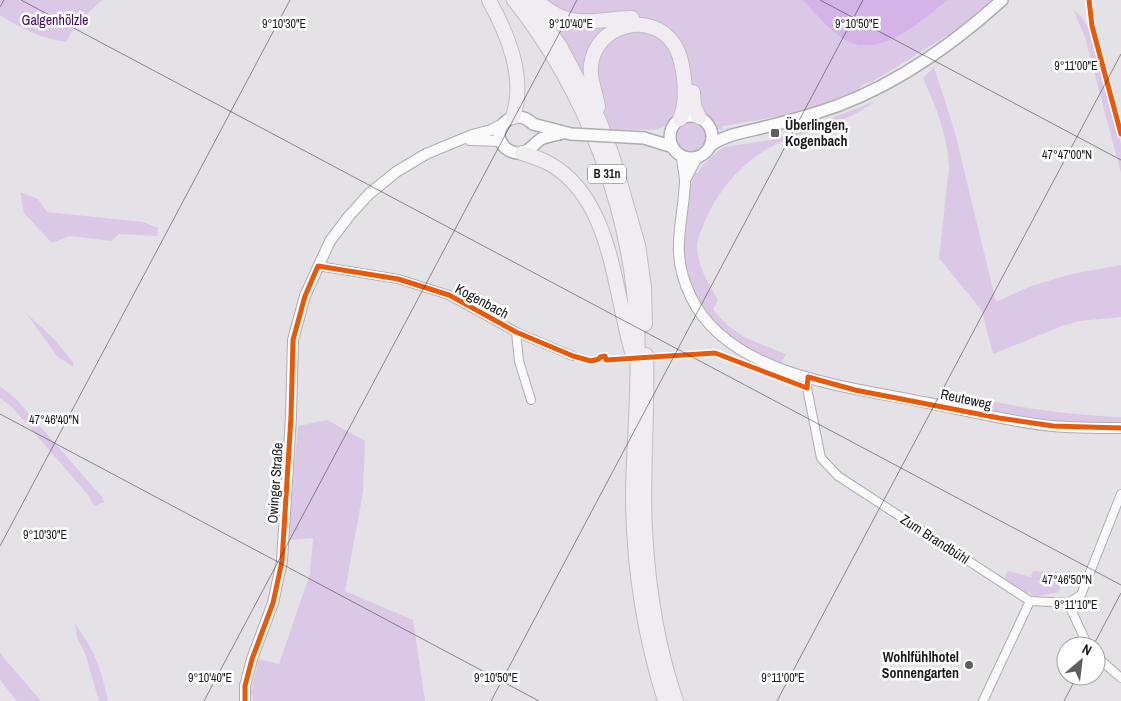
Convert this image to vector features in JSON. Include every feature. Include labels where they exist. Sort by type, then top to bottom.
[{"type":"highway","points":[[489,0],[509,45],[517,79],[517,104],[508,121]]},
{"type":"highway","name":"B 31n","points":[[514,0],[553,56],[579,104],[605,166],[630,257],[637,327],[633,493],[636,556],[646,630],[654,667],[665,701]]},
{"type":"highway","name":"B 31n","points":[[527,0],[560,46],[599,120],[612,155],[638,245],[644,287],[647,380],[645,530],[658,636],[668,679],[676,701]]},
{"type":"highway","points":[[536,0],[557,16],[570,21],[586,23],[643,18],[654,20],[670,29],[677,36],[686,53],[692,78],[694,106],[699,117]]},
{"type":"highway","points":[[599,120],[597,101],[590,72],[595,51],[610,33],[624,26],[640,24],[656,28],[663,33],[675,45],[679,53],[682,62],[685,106],[680,119]]},
{"type":"highway","points":[[522,153],[552,165],[567,176],[581,192],[596,215],[606,242],[626,332],[637,368]]},
{"type":"main road","points":[[534,143],[536,133],[532,124],[524,117],[508,121],[500,133],[501,141],[507,150],[517,153],[527,151],[534,143],[543,138],[567,134],[644,138],[692,158],[697,157],[716,141],[743,132],[814,114],[856,98],[890,81],[939,51],[970,28],[1002,0]]},
{"type":"main road","points":[[677,152],[670,141],[670,133],[674,125],[686,116],[699,117],[714,129],[743,132]]},
{"type":"main road","points":[[532,124],[567,134]]},
{"type":"main road","points":[[710,127],[711,145]]},
{"type":"main road","points":[[644,138],[656,134],[670,133]]},
{"type":"street","name":"Owinger Straße","points":[[246,701],[245,686],[252,659],[273,603],[282,561],[291,417],[293,340],[304,296],[330,241],[368,194],[409,163],[426,154],[464,140],[472,135],[491,130],[508,121]]},
{"type":"street","name":"Owinger Straße","points":[[464,140],[501,141]]},
{"type":"street","name":"Reuteweg","points":[[677,152],[685,180]]},
{"type":"street","name":"Reuteweg","points":[[697,157],[685,180],[678,234],[678,255],[686,285],[698,310],[715,330],[742,350],[762,360],[808,377],[855,390],[999,418],[1053,426],[1121,428]]},
{"type":"street","name":"Kogenbach","points":[[318,266],[398,279],[441,293],[516,332],[573,356]]},
{"type":"street","points":[[516,332],[519,361],[531,400]]},
{"type":"street","name":"Zum Brandbühl","points":[[808,377],[807,388],[821,458],[838,476],[1030,601]]},
{"type":"street","points":[[984,701],[1030,601],[1068,603],[1081,595],[1121,494]]},
{"type":"street","points":[[1068,603],[1083,636]]},
{"type":"street","points":[[1106,665],[1121,678]]},
{"type":"green space","name":"Galgenhölzle","points":[[0,0],[102,0],[75,25],[66,42],[24,29],[0,15]]},
{"type":"green space","points":[[536,0],[802,0],[846,40],[864,46],[937,9],[948,0],[991,0],[956,30],[872,82],[863,84],[857,91],[798,113],[723,126],[723,130],[710,127],[712,141],[707,151],[699,156],[689,157],[680,154],[672,148],[669,139],[677,122],[693,116],[693,82],[690,65],[676,37],[664,26],[650,20],[631,18],[589,23],[566,15]]},
{"type":"green space","points":[[1073,9],[1083,19],[1089,30],[1121,144],[1121,173],[1085,37]]},
{"type":"green space","points":[[550,19],[576,28],[613,27],[585,79]]},
{"type":"green space","points":[[640,30],[655,36],[673,52],[679,74],[677,115],[662,128],[653,130],[609,129],[597,84],[596,62],[599,54],[616,37]]},
{"type":"green space","points":[[934,67],[954,129],[996,302],[1031,286],[1072,274],[1121,265],[1121,317],[1079,321],[993,354],[982,311],[939,258],[949,168],[944,133],[923,78]]},
{"type":"green space","points":[[876,101],[853,115],[779,143],[754,158],[722,190],[707,216],[699,236],[697,243],[698,258],[718,300],[713,310],[728,326],[746,338],[786,354],[781,364],[750,349],[723,329],[711,317],[693,288],[683,258],[683,243],[693,173],[698,173],[724,147],[777,139]]},
{"type":"green space","points":[[20,192],[38,199],[47,212],[143,222],[158,228],[157,236],[119,234],[111,241],[70,236],[52,243],[24,213]]},
{"type":"green space","points":[[26,313],[52,337],[74,363],[73,367],[58,357]]},
{"type":"green space","points":[[0,386],[16,399],[103,498],[104,502],[94,506],[89,496],[12,407],[0,398]]},
{"type":"green space","points":[[976,398],[1048,411],[1121,417],[1121,423],[1065,421],[1011,414],[974,407]]},
{"type":"green space","points":[[327,420],[365,441],[363,492],[345,591],[413,620],[425,701],[253,701],[251,691],[259,659],[279,664],[310,574],[313,538],[288,540],[298,426]]},
{"type":"green space","points":[[1008,571],[1031,577],[1033,571],[1064,573],[1059,592],[1034,597],[1029,592],[1025,594],[1003,581]]},
{"type":"green space","points":[[74,623],[96,660],[108,701],[99,701],[85,653],[77,638]]},
{"type":"green space","points":[[0,652],[41,701],[17,701],[0,680]]},
{"type":"shaded area","points":[[802,0],[948,0],[926,18],[900,35],[872,45],[858,45],[839,36]]},
{"type":"cycle path","points":[[1089,0],[1092,26],[1121,134]]},
{"type":"cycle path","points":[[245,701],[245,686],[252,659],[273,603],[282,561],[291,417],[293,340],[305,296],[318,266],[398,279],[449,295],[516,332],[573,356],[591,361],[605,356],[606,360],[715,353],[807,388],[808,377],[855,390],[999,418],[1053,426],[1121,428]]},
{"type":"place","name":"Überlingen, Kogenbach","points":[[775,133]]},
{"type":"place","name":"Wohlfühlhotel Sonnengarten","points":[[969,665]]}]
